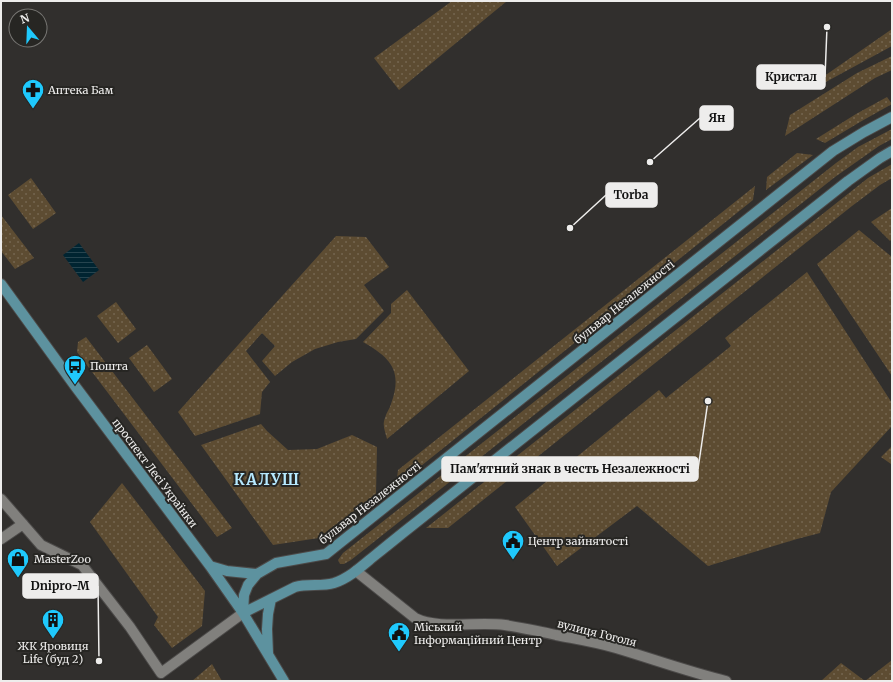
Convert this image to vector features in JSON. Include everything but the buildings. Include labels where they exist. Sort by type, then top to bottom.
[{"type":"main road","name":"бульвар Незалежності","points":[[242,613],[244,595],[248,585],[257,574],[276,564],[326,554],[833,151],[892,117]]},
{"type":"main road","points":[[242,613],[301,585],[334,583],[356,572],[404,532],[835,191],[892,151]]},
{"type":"main road","name":"проспект Лесі Українки","points":[[1,284],[75,386],[210,566],[242,613],[284,681]]},
{"type":"main road","points":[[210,566],[227,571],[257,574]]},
{"type":"main road","points":[[268,655],[267,629],[271,599]]},
{"type":"street","points":[[1,499],[41,545],[82,565],[130,627],[161,673],[242,613]]},
{"type":"street","points":[[1,539],[23,524]]},
{"type":"street","name":"вулиця Гоголя","points":[[356,572],[422,622],[504,625],[553,634],[589,641],[726,681]]},
{"type":"shaded area","points":[[452,1],[507,1],[399,90],[374,58]]},
{"type":"shaded area","points":[[892,29],[892,46],[824,83],[820,79]]},
{"type":"shaded area","points":[[892,56],[892,70],[875,78],[785,136],[790,115],[857,73]]},
{"type":"shaded area","points":[[887,97],[892,104],[825,143],[816,139],[856,114]]},
{"type":"shaded area","points":[[892,129],[892,139],[879,146],[835,177],[351,560],[344,564],[340,564],[338,560],[343,553],[836,163],[858,147]]},
{"type":"shaded area","points":[[797,153],[813,155],[766,190],[767,177]]},
{"type":"shaded area","points":[[892,164],[892,178],[852,206],[448,528],[426,528],[868,178]]},
{"type":"shaded area","points":[[31,178],[56,213],[33,229],[8,195]]},
{"type":"shaded area","points":[[755,186],[753,200],[396,486],[398,470]]},
{"type":"shaded area","points":[[892,208],[892,239],[890,241],[871,222]]},
{"type":"shaded area","points":[[1,215],[34,258],[15,269],[1,251]]},
{"type":"shaded area","points":[[859,230],[892,257],[892,376],[817,264]]},
{"type":"shaded area","points":[[336,236],[366,237],[389,267],[364,285],[384,311],[356,339],[338,342],[315,349],[292,362],[275,376],[262,361],[275,346],[262,333],[246,351],[270,382],[262,392],[260,414],[195,436],[178,412]]},
{"type":"shaded area","points":[[807,272],[892,403],[892,426],[831,492],[820,533],[708,566],[637,506],[557,566],[515,507],[659,390],[666,398],[731,346],[725,338]]},
{"type":"shaded area","points":[[407,290],[469,371],[387,439],[384,423],[394,393],[396,383],[395,374],[392,367],[381,354],[363,342],[391,313],[391,304]]},
{"type":"shaded area","points":[[116,302],[136,329],[118,343],[97,316]]},
{"type":"shaded area","points":[[86,337],[232,528],[217,537],[77,352],[78,342]]},
{"type":"shaded area","points":[[147,345],[172,379],[154,392],[129,358]]},
{"type":"shaded area","points":[[261,424],[288,450],[317,449],[352,435],[377,447],[376,494],[319,538],[273,545],[201,445]]},
{"type":"shaded area","points":[[892,446],[892,466],[881,457]]},
{"type":"shaded area","points":[[122,483],[205,591],[202,626],[172,648],[154,625],[158,617],[90,522]]},
{"type":"shaded area","points":[[892,660],[892,681],[865,681]]},
{"type":"shaded area","points":[[841,663],[865,681],[821,681]]},
{"type":"shaded area","points":[[212,664],[222,681],[192,681]]},
{"type":"water","points":[[79,243],[99,270],[83,282],[63,255]]},
{"type":"place","name":"Кристал","points":[[827,27]]},
{"type":"place","name":"Аптека Бам","points":[[33,110]]},
{"type":"place","name":"Ян","points":[[650,162]]},
{"type":"place","name":"Torba","points":[[570,228]]},
{"type":"place","name":"Пошта","points":[[75,386]]},
{"type":"place","name":"Пам'ятний знак в честь Незалежності","points":[[708,401]]},
{"type":"place","name":"Центр зайнятості","points":[[513,560]]},
{"type":"place","name":"MasterZoo","points":[[18,578]]},
{"type":"place","name":"ЖК Яровиця Life (буд 2)","points":[[53,640]]},
{"type":"place","name":"Міський Інформаційний Центр","points":[[399,652]]},
{"type":"place","name":"Dnipro-M","points":[[99,661]]},
{"type":"district","name":"КАЛУШ","points":[[267,480]]}]
